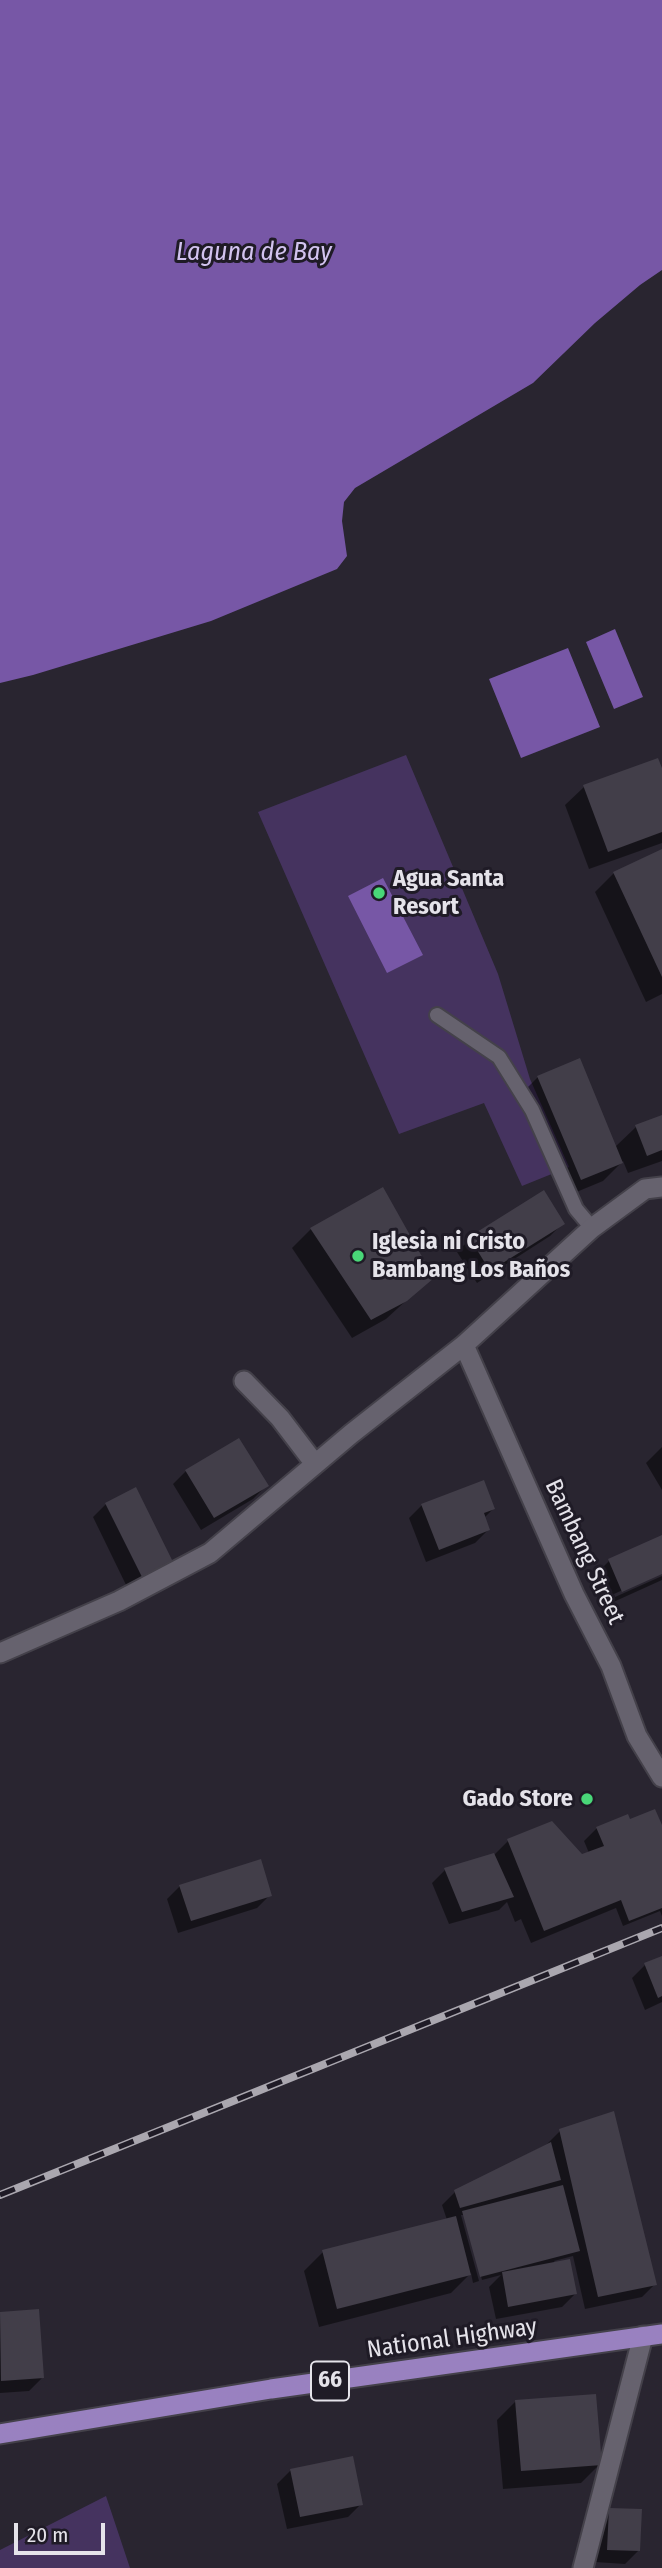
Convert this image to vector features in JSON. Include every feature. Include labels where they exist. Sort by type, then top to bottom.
[{"type":"main road","name":"National Highway","points":[[0,2434],[271,2389],[652,2335]]},
{"type":"street","points":[[0,1653],[119,1601],[210,1553],[315,1464],[464,1345],[592,1228],[645,1189],[662,1186]]},
{"type":"street","name":"Bambang Street","points":[[464,1345],[574,1594],[611,1666],[637,1736],[662,1777]]},
{"type":"street","points":[[244,1381],[279,1418],[315,1464]]},
{"type":"street","points":[[583,2568],[652,2335]]},
{"type":"lane","points":[[437,1015],[499,1057],[533,1110],[576,1209],[592,1228]]},
{"type":"shaded area","name":"Agua Santa Resort","points":[[406,755],[498,974],[530,1079],[569,1167],[522,1186],[484,1103],[399,1134],[258,812]]},
{"type":"shaded area","points":[[106,2496],[130,2568],[0,2568],[0,2550]]},
{"type":"water","name":"Laguna de Bay","points":[[0,0],[662,0],[662,270],[595,323],[533,383],[355,488],[344,502],[342,521],[347,556],[337,569],[211,621],[0,683]]},
{"type":"water","points":[[615,629],[643,697],[614,709],[586,642]]},
{"type":"water","points":[[568,648],[600,727],[521,758],[489,679]]},
{"type":"water","points":[[383,878],[423,955],[387,973],[348,896]]},
{"type":"building","points":[[658,758],[662,768],[662,832],[608,852],[583,785]]},
{"type":"building","points":[[662,849],[662,977],[613,872]]},
{"type":"building","points":[[580,1058],[623,1163],[581,1180],[537,1076]]},
{"type":"building","points":[[662,1115],[662,1150],[647,1156],[635,1125]]},
{"type":"building","points":[[383,1187],[434,1278],[407,1301],[371,1320],[310,1228]]},
{"type":"building","points":[[544,1190],[565,1224],[490,1271],[469,1237]]},
{"type":"building","points":[[239,1438],[269,1486],[214,1518],[185,1470]]},
{"type":"building","points":[[484,1480],[495,1509],[484,1513],[490,1530],[439,1550],[421,1504]]},
{"type":"building","points":[[136,1487],[173,1562],[142,1577],[105,1503]]},
{"type":"building","points":[[662,1535],[662,1574],[622,1592],[608,1559]]},
{"type":"building","points":[[655,1809],[662,1825],[662,1908],[629,1921],[621,1900],[544,1931],[507,1839],[552,1821],[582,1854],[604,1846],[596,1827],[628,1814],[630,1819]]},
{"type":"building","points":[[494,1853],[514,1897],[462,1912],[444,1868]]},
{"type":"building","points":[[261,1859],[272,1896],[191,1921],[179,1885]]},
{"type":"building","points":[[662,1956],[662,1996],[658,1998],[644,1963]]},
{"type":"building","points":[[614,2111],[657,2285],[598,2297],[559,2129]]},
{"type":"building","points":[[551,2142],[561,2180],[460,2208],[454,2190]]},
{"type":"building","points":[[563,2185],[580,2251],[480,2277],[462,2211]]},
{"type":"building","points":[[456,2216],[471,2275],[337,2309],[322,2250]]},
{"type":"building","points":[[570,2259],[577,2294],[508,2307],[502,2272]]},
{"type":"building","points":[[39,2309],[44,2378],[1,2381],[0,2312]]},
{"type":"building","points":[[596,2394],[602,2465],[521,2471],[515,2400]]},
{"type":"building","points":[[353,2456],[363,2505],[300,2517],[290,2469]]},
{"type":"building","points":[[609,2508],[642,2509],[640,2551],[607,2550]]},
{"type":"railway","points":[[0,2195],[662,1928]]},
{"type":"place","name":"Agua Santa Resort","points":[[379,893]]},
{"type":"place","name":"Iglesia ni Cristo Bambang Los Baños","points":[[358,1256]]},
{"type":"place","name":"Gado Store","points":[[587,1799]]}]
